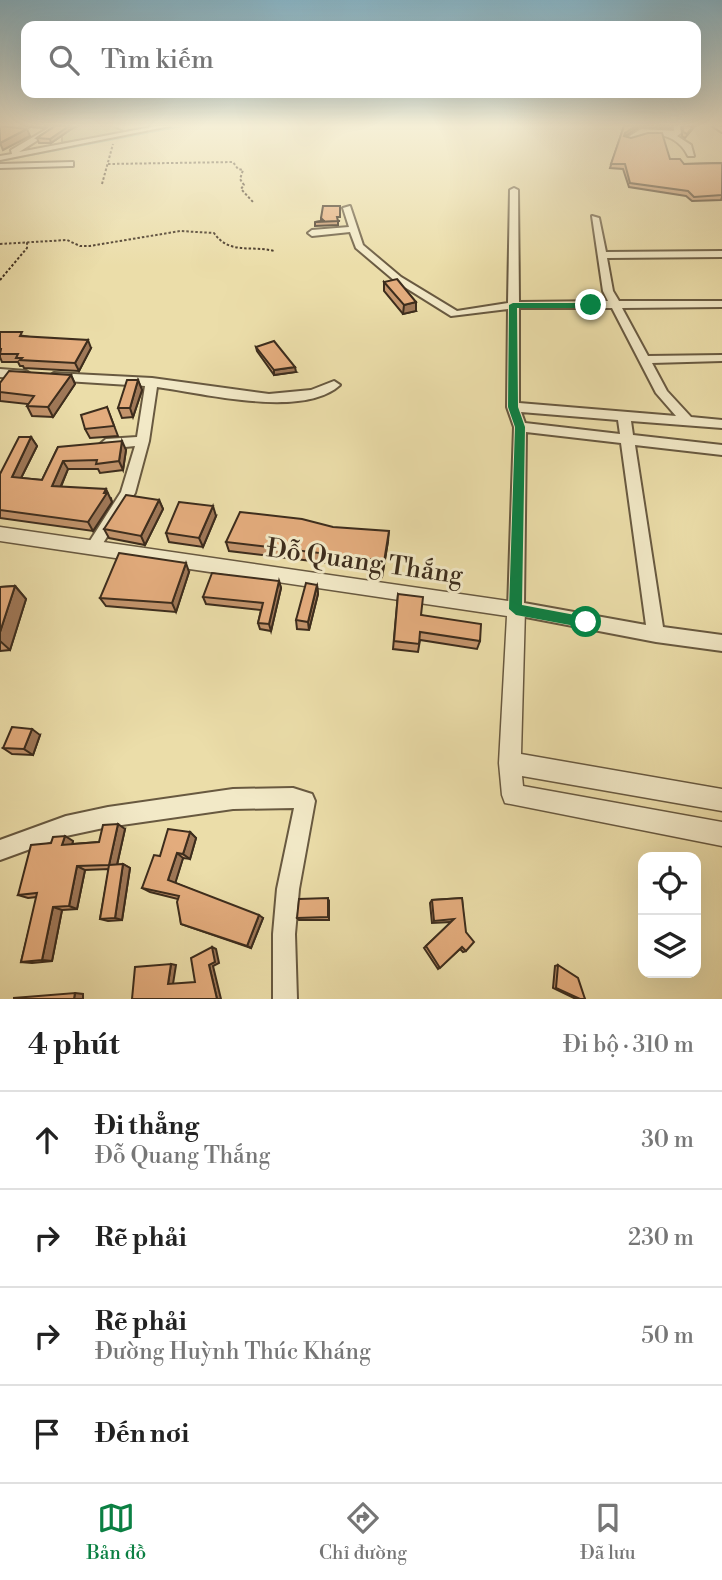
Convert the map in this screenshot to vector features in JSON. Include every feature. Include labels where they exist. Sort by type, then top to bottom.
[{"type":"street","points":[[514,190],[513,407],[520,427],[510,763],[513,795],[722,834]]},
{"type":"street","points":[[347,208],[357,244],[366,253],[398,279],[456,314],[513,305],[722,304]]},
{"type":"street","points":[[595,218],[608,291],[663,393],[687,421]]},
{"type":"street","points":[[312,233],[354,229]]},
{"type":"street","points":[[602,255],[722,254]]},
{"type":"street","points":[[645,360],[722,358]]},
{"type":"street","points":[[0,373],[152,382],[285,398],[321,392],[334,385]]},
{"type":"street","points":[[93,547],[128,493],[143,441],[152,382]]},
{"type":"street","points":[[513,407],[687,421],[721,428]]},
{"type":"street","points":[[624,416],[656,634]]},
{"type":"street","points":[[520,427],[722,450]]},
{"type":"street","points":[[90,446],[143,441]]},
{"type":"street","name":"Đỗ Quang Thắng","points":[[0,534],[516,609],[722,643]]},
{"type":"street","points":[[510,763],[722,800]]},
{"type":"street","points":[[0,850],[66,825],[108,817],[233,799],[293,798],[304,801],[288,889],[284,934],[285,999]]},
{"type":"path","points":[[102,184],[105,173]]},
{"type":"path","points":[[242,173],[240,179],[244,185],[241,189],[253,202]]},
{"type":"path","points":[[0,244],[67,240],[80,246],[90,246],[167,231],[201,229],[214,233],[220,244],[226,247],[274,251]]},
{"type":"path","points":[[0,280],[27,248],[27,242]]},
{"type":"building","points":[[627,173],[722,173],[722,195],[694,197],[688,191],[630,183]]},
{"type":"building","points":[[323,206],[340,206],[338,221],[315,222],[324,221],[321,218]]},
{"type":"building","points":[[397,279],[416,302],[404,305],[384,282]]},
{"type":"building","points":[[0,332],[22,332],[20,336],[88,340],[75,363],[20,360],[22,358],[16,358],[18,354],[0,354]]},
{"type":"building","points":[[274,341],[295,367],[274,370],[256,347]]},
{"type":"building","points":[[9,371],[71,375],[48,407],[27,406],[34,396],[0,392],[0,383]]},
{"type":"building","points":[[127,380],[138,380],[130,408],[118,408]]},
{"type":"building","points":[[107,407],[114,426],[85,429],[81,415]]},
{"type":"building","points":[[19,437],[31,437],[12,477],[42,480],[58,447],[122,441],[119,461],[96,464],[97,460],[63,461],[52,486],[106,489],[104,493],[107,493],[88,522],[0,510],[0,474]]},
{"type":"building","points":[[126,495],[159,500],[141,536],[104,529]]},
{"type":"building","points":[[179,502],[213,506],[199,538],[166,533]]},
{"type":"building","points":[[240,512],[302,519],[333,527],[389,531],[383,568],[370,566],[371,559],[226,542]]},
{"type":"building","points":[[119,553],[186,563],[172,603],[100,598]]},
{"type":"building","points":[[212,573],[279,581],[269,624],[258,623],[263,603],[203,597]]},
{"type":"building","points":[[306,583],[317,585],[308,622],[296,620]]},
{"type":"building","points":[[15,586],[0,632],[0,587]]},
{"type":"building","points":[[398,594],[423,597],[421,615],[481,624],[480,641],[420,632],[419,644],[394,641]]},
{"type":"building","points":[[12,727],[32,729],[24,749],[3,748]]},
{"type":"building","points":[[118,824],[109,865],[77,866],[69,906],[53,907],[42,960],[21,962],[37,893],[18,895],[31,845],[51,843],[53,837],[65,836],[62,845],[99,842],[103,825]]},
{"type":"building","points":[[168,829],[190,832],[183,854],[177,853],[168,880],[259,915],[247,946],[181,924],[177,902],[179,896],[142,888],[154,855],[160,856]]},
{"type":"building","points":[[123,864],[115,918],[100,919],[109,865]]},
{"type":"building","points":[[328,898],[328,917],[297,918],[299,899]]},
{"type":"building","points":[[462,898],[466,932],[474,942],[466,951],[462,947],[440,968],[426,946],[454,919],[434,921],[432,900]]},
{"type":"building","points":[[212,947],[215,962],[209,965],[217,999],[132,999],[135,967],[171,964],[168,984],[195,982],[191,958]]},
{"type":"building","points":[[558,965],[578,978],[585,999],[556,988]]},
{"type":"building","points":[[75,993],[74,999],[14,999],[14,998]]},
{"type":"route","points":[[586,622],[516,609],[520,427],[513,407],[513,305],[591,305]]}]
